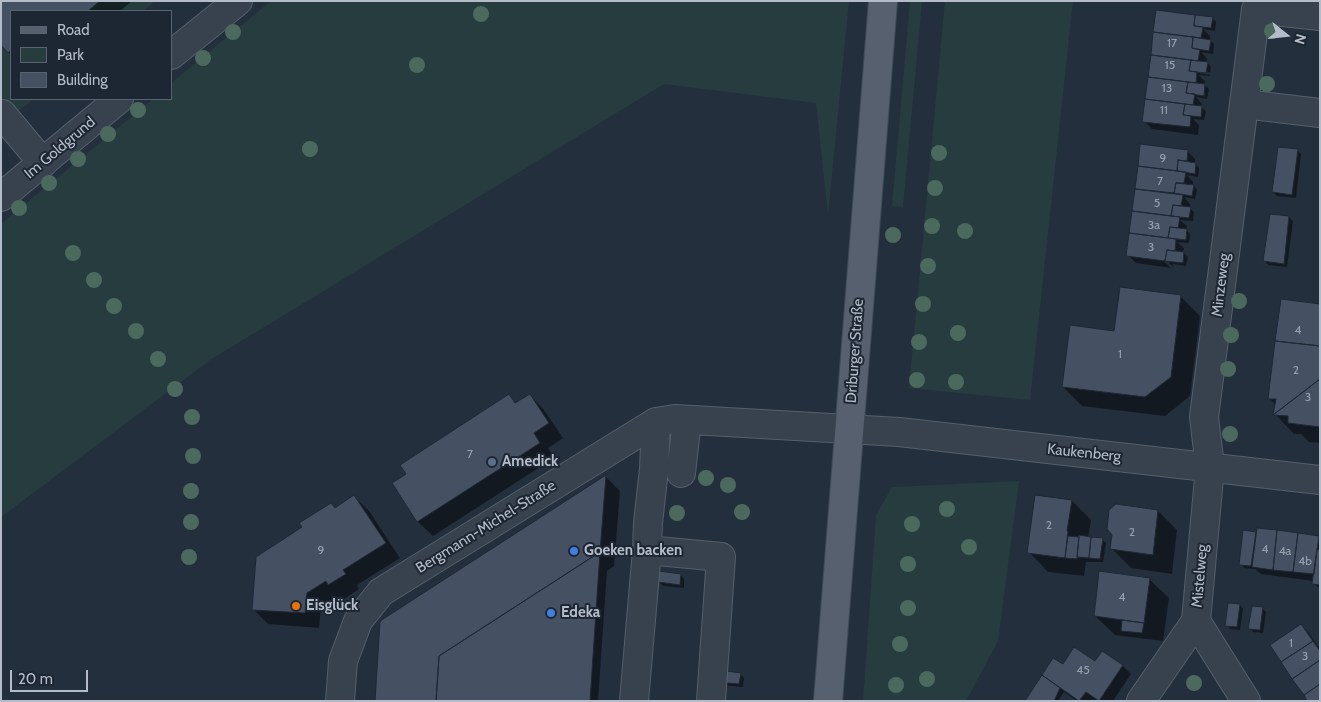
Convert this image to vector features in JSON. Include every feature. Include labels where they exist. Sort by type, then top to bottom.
[{"type":"main road","name":"Driburger Straße","points":[[828,701],[883,1]]},
{"type":"street","points":[[172,54],[238,1]]},
{"type":"street","name":"Minzeweg","points":[[1210,467],[1204,417],[1256,9],[1320,16]]},
{"type":"street","name":"Im Goldgrund","points":[[1,197],[118,100]]},
{"type":"street","points":[[1244,104],[1320,113]]},
{"type":"street","points":[[2,114],[43,163]]},
{"type":"street","name":"Bergmann-Michel-Straße","points":[[340,701],[343,660],[358,621],[381,592],[656,422],[675,419],[786,427],[849,429]]},
{"type":"street","points":[[681,474],[688,420]]},
{"type":"street","points":[[634,701],[648,550],[648,524],[654,469],[656,422]]},
{"type":"street","name":"Kaukenberg","points":[[849,429],[899,432],[1320,480]]},
{"type":"street","name":"Mistelweg","points":[[1210,467],[1196,621],[1246,701]]},
{"type":"street","points":[[648,550],[722,557],[711,701]]},
{"type":"street","points":[[1141,701],[1196,621]]},
{"type":"green space","points":[[1,1],[155,1],[144,10],[10,10],[10,100],[33,100],[1,125]]},
{"type":"green space","points":[[271,1],[849,1],[828,215],[816,103],[664,84],[210,360],[1,517],[1,224],[152,100],[172,100],[172,82]]},
{"type":"green space","points":[[910,1],[922,1],[903,207],[892,206]]},
{"type":"green space","points":[[945,1],[1073,1],[1030,400],[909,388]]},
{"type":"green space","points":[[1019,481],[998,641],[966,701],[863,701],[876,515],[892,487]]},
{"type":"building","points":[[1,1],[100,1],[89,10],[10,10],[10,51],[8,53],[1,45]]},
{"type":"building","points":[[1156,10],[1195,15],[1194,26],[1203,27],[1201,38],[1153,32]]},
{"type":"building","points":[[1195,15],[1213,17],[1211,28],[1194,26]]},
{"type":"building","points":[[1153,32],[1193,37],[1192,48],[1200,50],[1198,61],[1151,55]]},
{"type":"building","points":[[1193,37],[1211,40],[1209,51],[1192,48]]},
{"type":"building","points":[[1151,55],[1191,60],[1189,71],[1197,72],[1196,83],[1148,77]]},
{"type":"building","points":[[1191,60],[1208,62],[1206,73],[1189,71]]},
{"type":"building","points":[[1148,77],[1188,82],[1186,93],[1195,94],[1193,105],[1145,99]]},
{"type":"building","points":[[1188,82],[1205,84],[1204,96],[1186,93]]},
{"type":"building","points":[[1145,99],[1185,104],[1183,115],[1191,116],[1190,127],[1142,122]]},
{"type":"building","points":[[1185,104],[1202,106],[1201,117],[1183,115]]},
{"type":"building","points":[[1140,144],[1188,150],[1187,161],[1178,160],[1177,171],[1138,166]]},
{"type":"building","points":[[1278,147],[1298,149],[1292,195],[1272,192]]},
{"type":"building","points":[[1178,160],[1196,163],[1195,174],[1177,171]]},
{"type":"building","points":[[1138,166],[1186,172],[1184,183],[1176,183],[1174,193],[1135,189]]},
{"type":"building","points":[[1176,183],[1194,185],[1192,196],[1174,193]]},
{"type":"building","points":[[1135,189],[1183,195],[1181,206],[1173,205],[1171,216],[1132,211]]},
{"type":"building","points":[[1173,205],[1191,207],[1189,218],[1171,216]]},
{"type":"building","points":[[1132,211],[1180,217],[1178,228],[1170,227],[1168,238],[1129,233]]},
{"type":"building","points":[[1270,214],[1289,216],[1284,264],[1263,261]]},
{"type":"building","points":[[1170,227],[1187,229],[1186,240],[1168,238]]},
{"type":"building","points":[[1129,233],[1176,239],[1175,251],[1167,250],[1165,261],[1126,256]]},
{"type":"building","points":[[1167,250],[1184,252],[1183,263],[1165,261]]},
{"type":"building","points":[[1120,287],[1181,295],[1171,377],[1145,397],[1062,387],[1070,325],[1114,331]]},
{"type":"building","points":[[1281,299],[1320,304],[1320,346],[1275,341]]},
{"type":"building","points":[[1275,341],[1320,346],[1320,379],[1273,415],[1276,399],[1268,399]]},
{"type":"building","points":[[1320,379],[1320,427],[1288,423],[1288,416],[1273,415]]},
{"type":"building","points":[[509,394],[515,403],[530,394],[549,423],[534,433],[540,443],[417,522],[392,483],[406,474],[400,465]]},
{"type":"building","points":[[606,475],[600,552],[439,656],[436,701],[375,701],[380,621]]},
{"type":"building","points":[[354,495],[386,543],[343,570],[346,574],[328,585],[326,581],[307,593],[305,613],[252,610],[256,557],[302,527],[299,523],[331,503],[335,508]]},
{"type":"building","points":[[1035,495],[1072,500],[1065,558],[1027,553]]},
{"type":"building","points":[[1116,504],[1158,510],[1153,555],[1110,549],[1112,535],[1107,529],[1109,510]]},
{"type":"building","points":[[1257,528],[1277,530],[1273,570],[1252,567]]},
{"type":"building","points":[[1243,530],[1256,532],[1251,566],[1239,565]]},
{"type":"building","points":[[1277,530],[1298,533],[1293,572],[1273,570]]},
{"type":"building","points":[[1298,533],[1319,536],[1314,574],[1293,572]]},
{"type":"building","points":[[1079,535],[1091,537],[1089,558],[1077,557]]},
{"type":"building","points":[[1068,536],[1079,537],[1077,559],[1065,558]]},
{"type":"building","points":[[1091,537],[1103,538],[1100,559],[1089,558]]},
{"type":"building","points":[[1317,549],[1320,550],[1320,585],[1312,584]]},
{"type":"building","name":"Edeka","points":[[600,552],[590,701],[436,701],[439,656]]},
{"type":"building","points":[[659,571],[681,574],[680,585],[658,582]]},
{"type":"building","points":[[1099,571],[1150,578],[1144,623],[1094,616]]},
{"type":"building","points":[[1228,603],[1240,604],[1237,627],[1225,626]]},
{"type":"building","points":[[1252,606],[1263,607],[1260,630],[1248,629]]},
{"type":"building","points":[[1122,620],[1144,623],[1142,633],[1121,631]]},
{"type":"building","points":[[1301,624],[1313,641],[1281,662],[1270,645]]},
{"type":"building","points":[[1313,641],[1320,651],[1320,660],[1292,679],[1281,662]]},
{"type":"building","points":[[1074,647],[1095,661],[1102,651],[1123,665],[1099,701],[1086,692],[1079,701],[1042,675],[1053,658],[1063,664]]},
{"type":"building","points":[[1320,660],[1320,684],[1304,695],[1292,679]]},
{"type":"building","points":[[719,670],[741,673],[739,684],[717,682]]},
{"type":"building","points":[[1042,675],[1060,688],[1054,701],[1025,701]]},
{"type":"building","points":[[1320,684],[1320,701],[1307,701],[1304,695]]},
{"type":"place","name":"Amedick","points":[[492,462]]},
{"type":"place","name":"Goeken backen","points":[[574,551]]},
{"type":"place","name":"Eisglück","points":[[296,606]]},
{"type":"place","name":"Edeka","points":[[551,613]]}]
